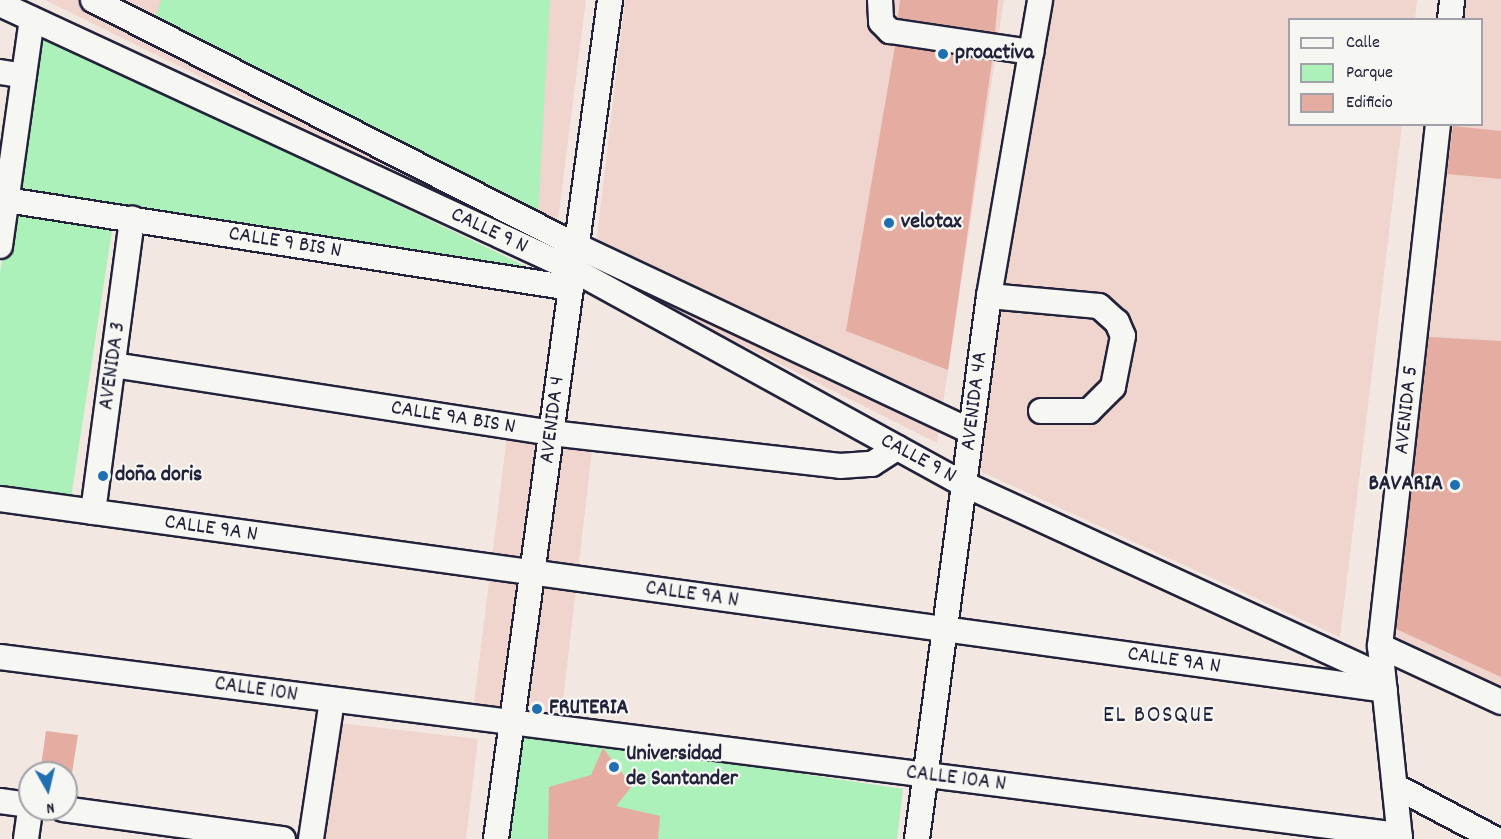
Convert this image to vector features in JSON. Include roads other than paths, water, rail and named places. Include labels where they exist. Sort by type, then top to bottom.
[{"type":"street","name":"CALLE 9 N","points":[[93,0],[577,246],[971,431]]},
{"type":"street","name":"AVENIDA 4","points":[[496,839],[534,573],[610,0]]},
{"type":"street","points":[[879,0],[881,22],[890,31],[1031,52]]},
{"type":"street","name":"AVENIDA 4A","points":[[917,839],[989,296],[1040,0]]},
{"type":"street","points":[[1450,18],[1452,0]]},
{"type":"street","name":"CALLE 9 N","points":[[0,4],[572,279],[964,484],[1384,684]]},
{"type":"street","points":[[0,246],[3,199],[32,19]]},
{"type":"street","points":[[0,72],[24,76]]},
{"type":"street","name":"AVENIDA 5","points":[[1400,837],[1380,645],[1438,126]]},
{"type":"street","name":"CALLE 9 BIS N","points":[[3,199],[132,219],[572,279]]},
{"type":"street","name":"AVENIDA 3","points":[[93,512],[132,219]]},
{"type":"street","points":[[989,296],[1099,306],[1117,322],[1123,336],[1113,387],[1089,411],[1041,411]]},
{"type":"street","name":"CALLE 9A BIS N","points":[[113,366],[551,433],[857,467],[897,448]]},
{"type":"street","name":"CALLE 9A N","points":[[0,499],[945,630],[1384,684]]},
{"type":"street","points":[[1380,645],[1501,702]]},
{"type":"street","name":"CALLE 10N","points":[[0,657],[513,722]]},
{"type":"street","points":[[311,839],[332,700]]},
{"type":"street","name":"CALLE 10A N","points":[[513,722],[1400,837]]},
{"type":"street","points":[[1395,786],[1495,839]]},
{"type":"street","points":[[0,801],[18,805]]},
{"type":"street","points":[[78,811],[283,839]]},
{"type":"street","points":[[26,839],[28,821]]},
{"type":"place","name":"proactiva","points":[[943,54]]},
{"type":"place","name":"velotax","points":[[889,223]]},
{"type":"place","name":"doña doris","points":[[103,476]]},
{"type":"place","name":"BAVARIA","points":[[1455,485]]},
{"type":"place","name":"FRUTERIA","points":[[537,709]]},
{"type":"place","name":"Universidad de Santander","points":[[614,767]]},
{"type":"district","name":"EL BOSQUE","points":[[1159,717]]}]
